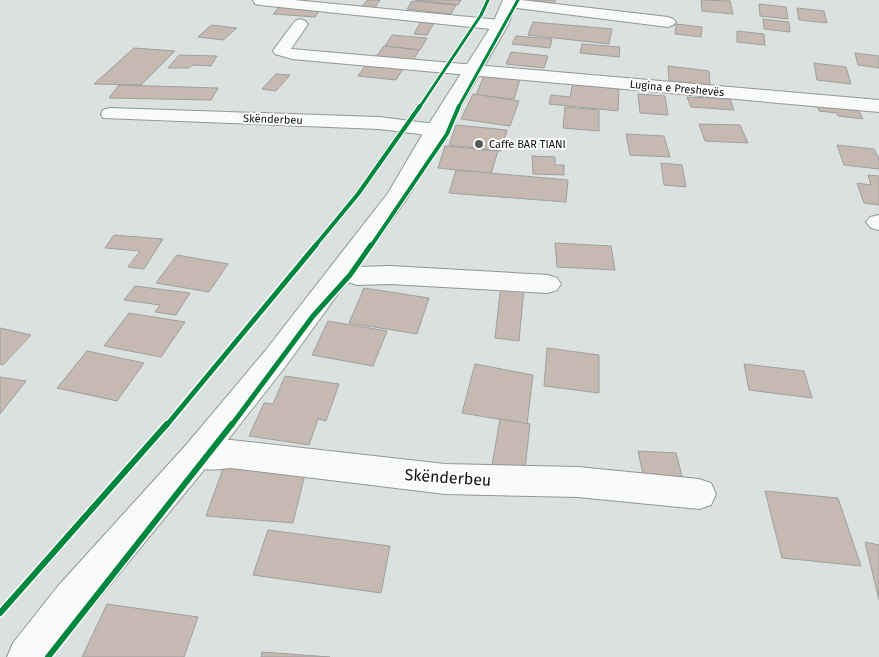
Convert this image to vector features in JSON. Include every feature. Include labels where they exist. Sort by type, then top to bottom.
[{"type":"street","points":[[260,1],[506,9],[668,22]]},
{"type":"street","points":[[27,657],[72,600],[197,454],[275,359],[398,195],[435,130],[474,68],[506,9]]},
{"type":"street","name":"Lugina e Preshevës","points":[[300,24],[281,51],[292,54],[474,68],[879,106]]},
{"type":"street","name":"Skënderbeu","points":[[110,114],[379,123],[435,130]]},
{"type":"street","points":[[341,271],[357,276],[390,275],[548,284]]},
{"type":"street","name":"Skënderbeu","points":[[197,454],[214,456],[231,454],[446,479],[578,482],[699,494]]},
{"type":"building","points":[[367,0],[380,0],[372,12],[359,11]]},
{"type":"building","points":[[415,0],[461,0],[458,5]]},
{"type":"building","points":[[533,0],[555,0],[554,6],[532,4]]},
{"type":"building","points":[[701,0],[730,1],[733,14],[702,11]]},
{"type":"building","points":[[412,1],[456,5],[451,14],[407,9]]},
{"type":"building","points":[[759,4],[786,7],[788,19],[760,16]]},
{"type":"building","points":[[281,5],[321,8],[315,17],[273,14]]},
{"type":"building","points":[[797,8],[824,11],[827,23],[799,20]]},
{"type":"building","points":[[763,19],[789,22],[790,32],[764,29]]},
{"type":"building","points":[[421,21],[434,23],[427,35],[414,34]]},
{"type":"building","points":[[533,22],[612,29],[609,44],[528,35]]},
{"type":"building","points":[[676,24],[702,27],[701,37],[675,34]]},
{"type":"building","points":[[211,25],[237,28],[223,40],[198,37]]},
{"type":"building","points":[[737,31],[764,34],[765,45],[737,42]]},
{"type":"building","points":[[392,35],[427,38],[420,50],[385,46]]},
{"type":"building","points":[[516,36],[552,39],[550,48],[512,44]]},
{"type":"building","points":[[582,44],[620,47],[619,57],[580,53]]},
{"type":"building","points":[[384,46],[419,50],[412,62],[375,58]]},
{"type":"building","points":[[134,48],[175,51],[141,85],[94,84]]},
{"type":"building","points":[[511,52],[548,56],[544,68],[506,64]]},
{"type":"building","points":[[855,53],[879,56],[879,68],[858,65]]},
{"type":"building","points":[[179,55],[217,56],[211,66],[192,65],[189,68],[168,68]]},
{"type":"building","points":[[367,63],[404,67],[396,80],[358,76]]},
{"type":"building","points":[[814,63],[846,67],[851,84],[817,80]]},
{"type":"building","points":[[668,66],[709,71],[710,85],[669,81]]},
{"type":"building","points":[[485,73],[521,76],[514,99],[476,95]]},
{"type":"building","points":[[276,74],[290,75],[276,91],[262,89]]},
{"type":"building","points":[[573,82],[619,87],[618,111],[549,104],[551,95],[570,97]]},
{"type":"building","points":[[119,85],[218,88],[211,100],[109,98]]},
{"type":"building","points":[[473,94],[519,101],[510,126],[461,119]]},
{"type":"building","points":[[638,94],[665,96],[668,115],[640,113]]},
{"type":"building","points":[[687,97],[730,99],[734,110],[691,107]]},
{"type":"building","points":[[816,103],[857,107],[863,119],[838,116],[837,113],[819,111]]},
{"type":"building","points":[[565,107],[599,110],[599,131],[563,128]]},
{"type":"building","points":[[699,124],[740,125],[748,143],[705,141]]},
{"type":"building","points":[[456,125],[507,130],[501,151],[449,145]]},
{"type":"building","points":[[626,134],[664,136],[670,157],[630,155]]},
{"type":"building","points":[[837,145],[874,149],[879,159],[879,169],[844,165]]},
{"type":"building","points":[[445,146],[498,151],[491,174],[438,168]]},
{"type":"building","points":[[532,156],[555,157],[555,165],[564,165],[564,175],[533,174]]},
{"type":"building","points":[[661,163],[682,165],[686,187],[664,185]]},
{"type":"building","points":[[456,170],[568,180],[566,202],[449,193]]},
{"type":"building","points":[[868,175],[879,176],[879,205],[864,203],[857,183],[871,185]]},
{"type":"building","points":[[114,235],[163,239],[144,269],[128,267],[140,251],[105,248]]},
{"type":"building","points":[[555,243],[611,246],[615,270],[557,267]]},
{"type":"building","points":[[177,255],[228,264],[209,292],[156,283]]},
{"type":"building","points":[[501,285],[524,288],[519,341],[495,338]]},
{"type":"building","points":[[135,286],[190,293],[176,315],[155,312],[160,305],[124,300]]},
{"type":"building","points":[[364,288],[429,298],[417,334],[349,323]]},
{"type":"building","points":[[129,313],[185,322],[161,357],[104,346]]},
{"type":"building","points":[[328,321],[387,331],[373,366],[312,355]]},
{"type":"building","points":[[0,328],[31,335],[3,365],[0,364]]},
{"type":"building","points":[[547,348],[599,355],[599,393],[544,386]]},
{"type":"building","points":[[87,351],[144,363],[117,401],[57,388]]},
{"type":"building","points":[[475,364],[533,375],[527,424],[462,413]]},
{"type":"building","points":[[744,364],[804,371],[812,398],[749,390]]},
{"type":"building","points":[[285,376],[339,384],[326,421],[318,419],[309,445],[249,436],[264,403],[273,404]]},
{"type":"building","points":[[0,377],[26,381],[0,414]]},
{"type":"building","points":[[500,419],[530,424],[524,477],[491,471]]},
{"type":"building","points":[[638,451],[676,453],[683,480],[644,479]]},
{"type":"building","points":[[225,463],[306,470],[293,523],[206,516]]},
{"type":"building","points":[[765,491],[838,498],[861,566],[782,558]]},
{"type":"building","points":[[268,530],[390,546],[381,593],[253,575]]},
{"type":"building","points":[[865,542],[879,545],[879,600]]},
{"type":"building","points":[[107,604],[198,617],[184,657],[82,657]]},
{"type":"building","points":[[262,652],[330,657],[261,657]]},
{"type":"cycle path","points":[[0,613],[193,395],[358,194],[411,120],[481,15],[488,0]]},
{"type":"cycle path","points":[[48,657],[254,397],[313,316],[350,275],[398,208],[447,134],[460,103],[518,0]]},
{"type":"place","name":"Caffe BAR TIANI","points":[[479,144]]}]
